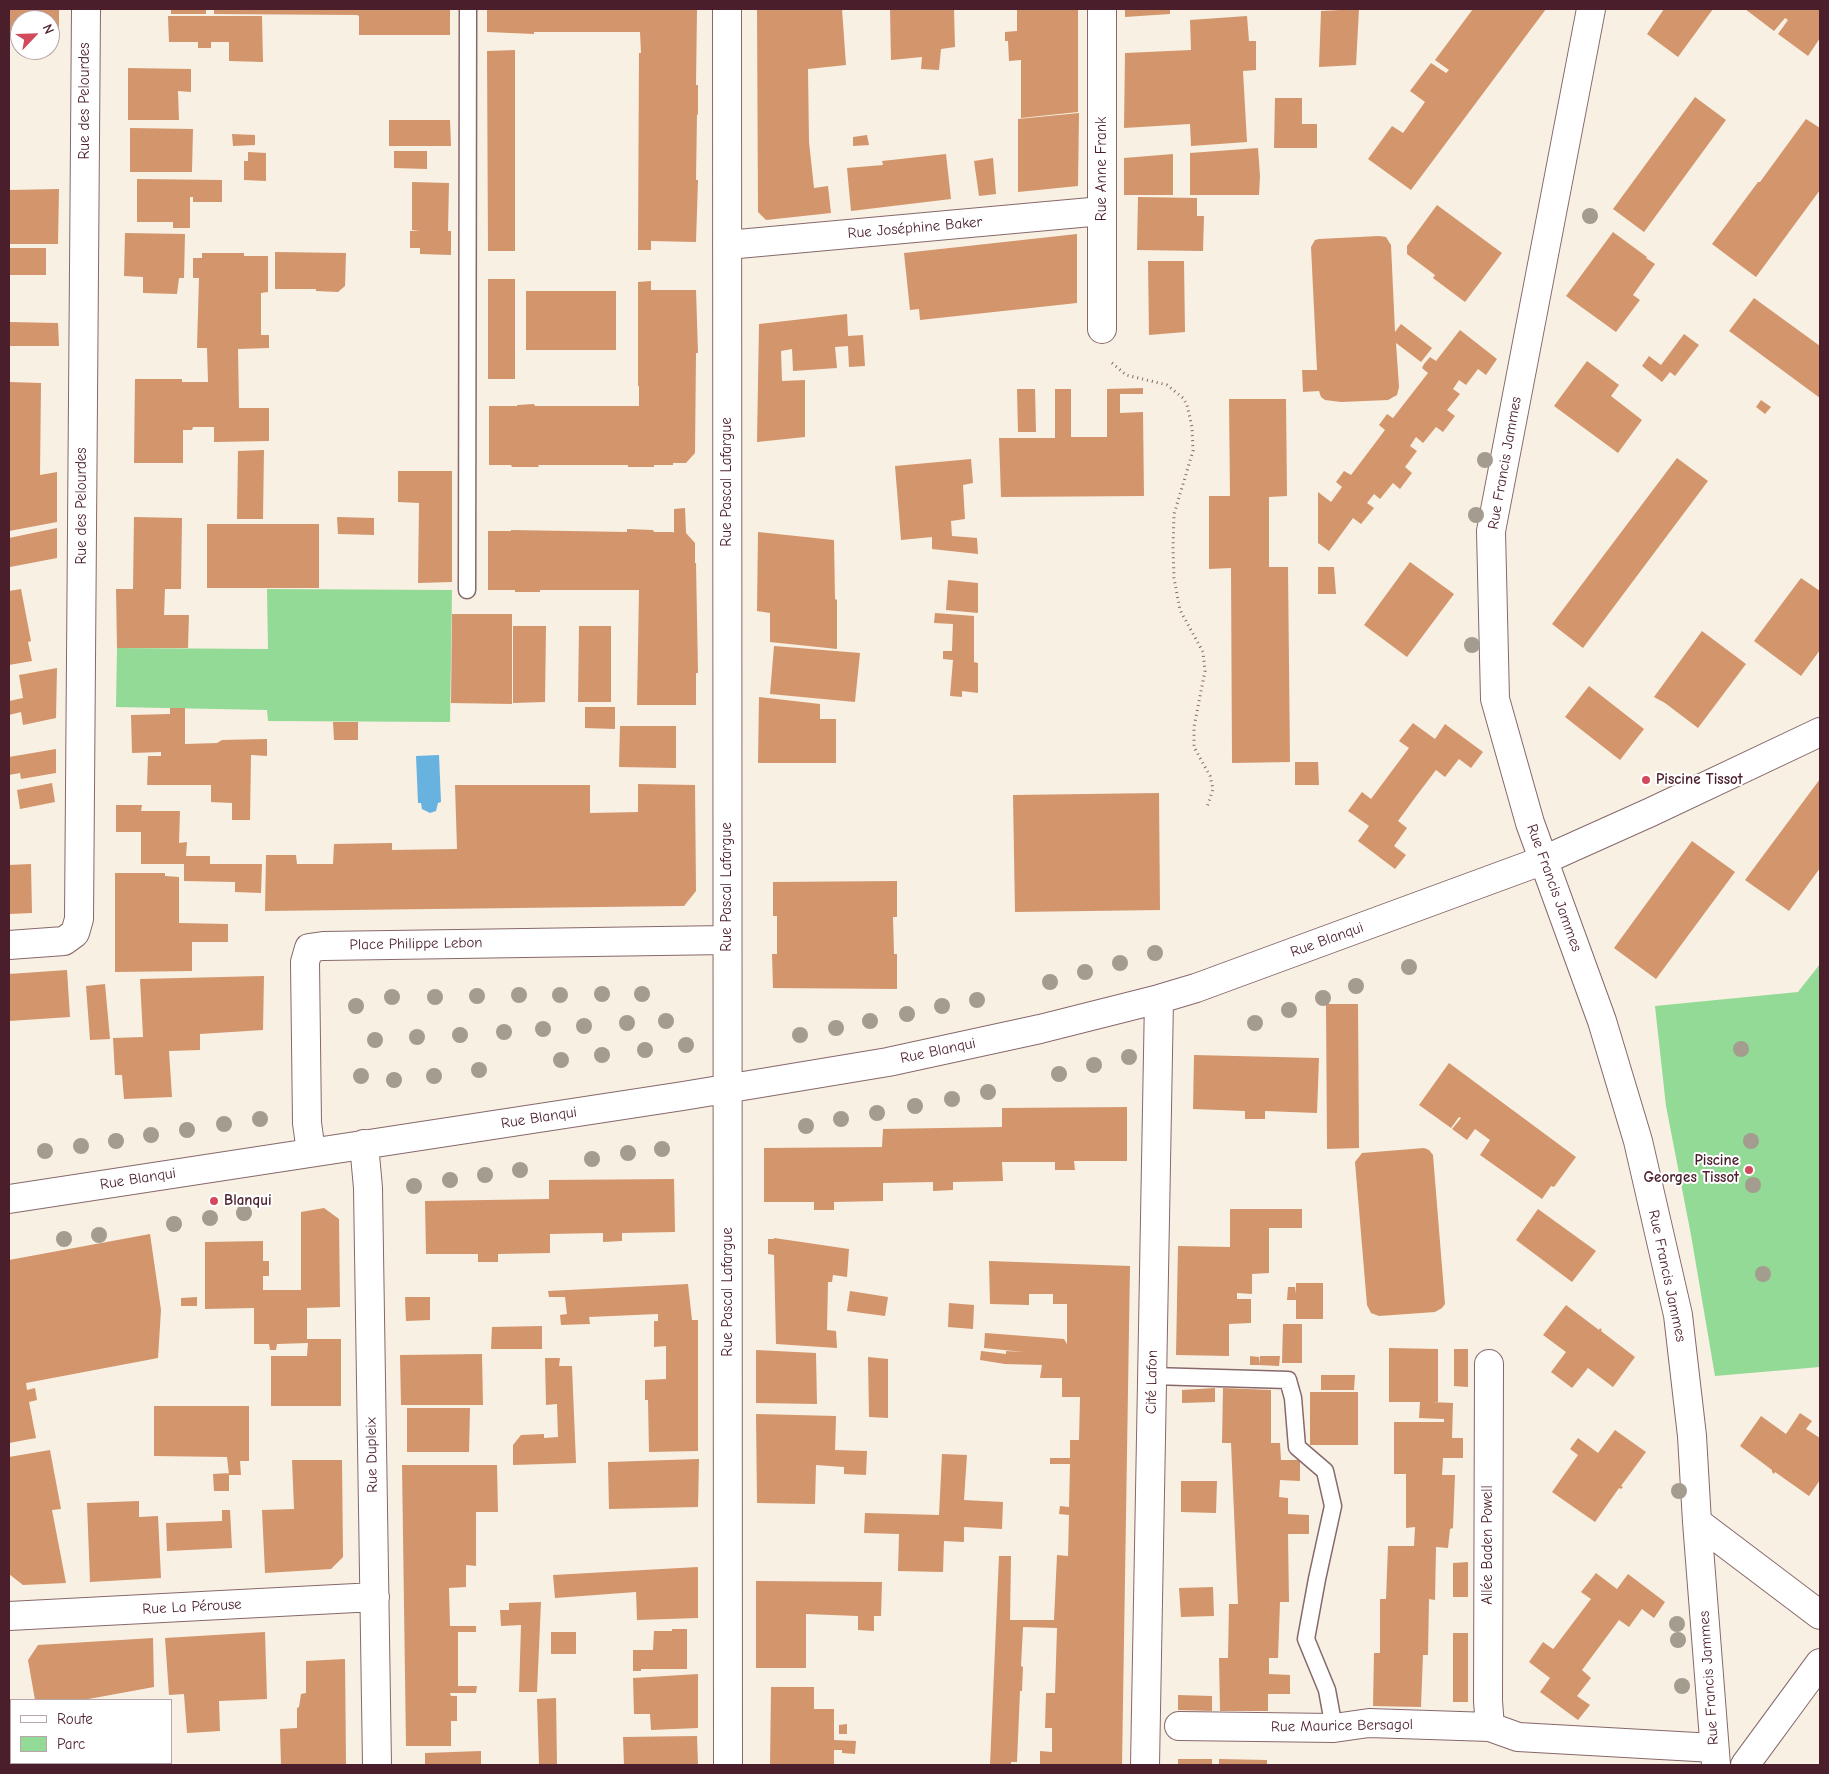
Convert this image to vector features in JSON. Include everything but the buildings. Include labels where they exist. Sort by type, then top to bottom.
[{"type":"street","name":"Rue des Pelourdes","points":[[9,945],[64,941],[75,933],[79,919],[86,9]]},
{"type":"street","name":"Rue Pascal Lafargue","points":[[727,9],[728,1765]]},
{"type":"street","name":"Rue Anne Frank","points":[[1102,9],[1102,329]]},
{"type":"street","name":"Rue Francis Jammes","points":[[1591,9],[1491,530],[1495,699],[1530,823],[1602,1021],[1638,1141],[1678,1315],[1692,1436],[1715,1757]]},
{"type":"street","name":"Rue Joséphine Baker","points":[[728,244],[1102,211]]},
{"type":"street","name":"Rue Blanqui","points":[[9,1199],[888,1062],[1040,1029],[1158,999],[1196,988],[1544,860],[1820,732]]},
{"type":"street","name":"Place Philippe Lebon","points":[[311,1152],[307,1123],[305,962],[309,948],[333,945],[727,940]]},
{"type":"street","name":"Cité Lafon","points":[[1145,1765],[1158,999]]},
{"type":"street","name":"Rue Dupleix","points":[[364,1144],[368,1188],[377,1765]]},
{"type":"street","name":"Allée Baden Powell","points":[[1489,1364],[1488,1701],[1490,1727]]},
{"type":"street","points":[[1697,1522],[1820,1615]]},
{"type":"street","name":"Rue La Pérouse","points":[[9,1616],[375,1597]]},
{"type":"street","points":[[1744,1765],[1820,1663]]},
{"type":"street","name":"Rue Maurice Bersagol","points":[[1179,1726],[1334,1728],[1369,1722],[1490,1727],[1518,1737],[1715,1757]]},
{"type":"lane","points":[[467,590],[468,9]]},
{"type":"lane","points":[[1152,1376],[1288,1380],[1293,1398],[1297,1447],[1325,1471],[1333,1506],[1306,1638],[1327,1690],[1334,1728]]},
{"type":"path","points":[[1102,329],[1104,356],[1126,375],[1167,385],[1183,398],[1187,405],[1192,427],[1193,450],[1174,514],[1172,548],[1174,578],[1180,610],[1203,652],[1205,671],[1198,701],[1194,747],[1210,776],[1213,788],[1207,807]]},
{"type":"green space","points":[[267,589],[452,590],[450,722],[268,721],[267,710],[116,707],[117,648],[268,649]]},
{"type":"green space","name":"Piscine Georges Tissot","points":[[1820,964],[1820,1367],[1715,1376],[1691,1235],[1666,1106],[1655,1006],[1798,992]]},
{"type":"water","points":[[439,755],[441,802],[438,803],[436,811],[430,813],[422,809],[421,803],[418,803],[416,756]]},
{"type":"place","name":"Piscine Tissot","points":[[1646,780]]},
{"type":"place","name":"Piscine Georges Tissot","points":[[1749,1170]]},
{"type":"place","name":"Blanqui","points":[[214,1201]]}]
